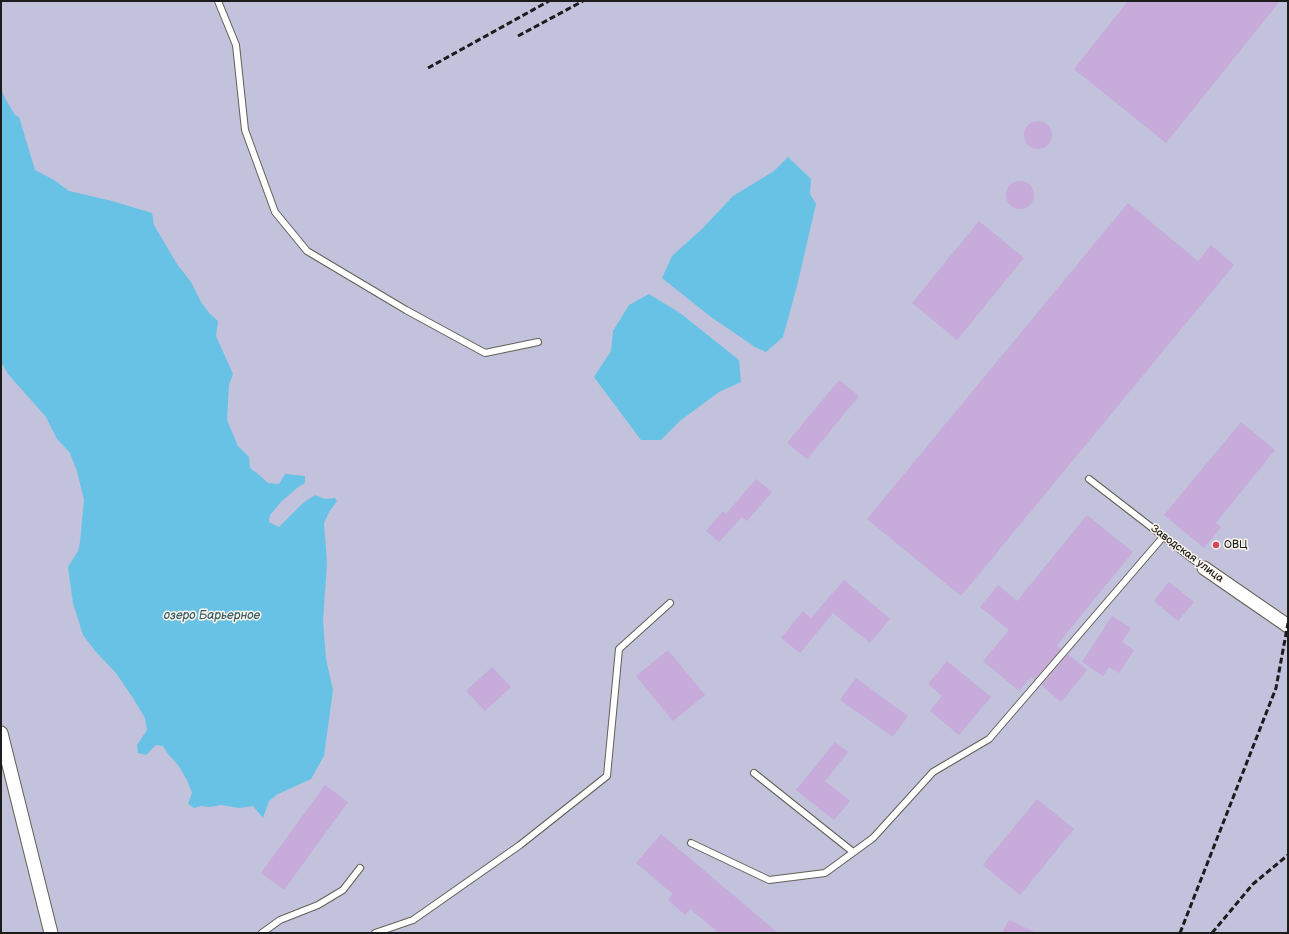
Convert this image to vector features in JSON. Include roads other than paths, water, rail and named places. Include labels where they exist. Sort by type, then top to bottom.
[{"type":"street","name":"Заводская улица","points":[[1204,568],[1288,626]]},
{"type":"street","points":[[1,733],[51,933]]},
{"type":"lane","points":[[218,1],[236,45],[245,130],[275,212],[306,251],[406,310],[485,354],[538,342]]},
{"type":"lane","name":"Заводская улица","points":[[1089,479],[1204,568]]},
{"type":"lane","points":[[691,843],[769,880],[825,873],[874,838],[933,772],[989,739],[1163,536]]},
{"type":"lane","points":[[374,933],[414,920],[520,845],[607,776],[619,649],[670,603]]},
{"type":"lane","points":[[754,773],[853,852]]},
{"type":"lane","points":[[262,933],[280,920],[318,905],[343,890],[360,868]]},
{"type":"water","name":"озеро Барьерное","points":[[1,89],[15,115],[19,117],[35,170],[54,180],[69,191],[112,201],[152,213],[154,225],[177,264],[191,282],[201,302],[210,314],[218,321],[216,336],[233,374],[229,385],[227,420],[238,446],[249,457],[250,468],[268,483],[279,484],[285,474],[305,476],[305,483],[281,502],[270,515],[269,522],[279,527],[303,503],[315,495],[325,499],[335,498],[337,501],[329,512],[324,523],[327,563],[323,621],[326,659],[333,690],[324,756],[311,779],[278,794],[269,801],[263,818],[253,806],[239,808],[221,805],[210,807],[201,806],[194,808],[188,804],[192,793],[187,780],[178,765],[163,746],[156,745],[146,755],[138,753],[137,745],[147,730],[145,718],[116,673],[96,652],[83,635],[73,603],[68,567],[78,551],[84,500],[77,471],[70,453],[57,439],[46,417],[8,374],[1,362]]},
{"type":"water","points":[[788,157],[811,179],[810,194],[816,204],[797,286],[783,337],[766,352],[755,347],[711,317],[662,278],[672,256],[702,229],[733,196],[774,171]]},
{"type":"water","points":[[649,294],[680,313],[739,360],[741,382],[719,392],[681,420],[661,440],[641,440],[594,377],[611,351],[613,331],[629,305]]},
{"type":"railway","points":[[428,68],[549,1]]},
{"type":"railway","points":[[518,36],[583,1]]},
{"type":"railway","points":[[1180,933],[1276,688],[1288,623]]},
{"type":"railway","points":[[1212,933],[1253,884],[1288,855]]},
{"type":"place","name":"ОВЦ","points":[[1216,545]]}]
